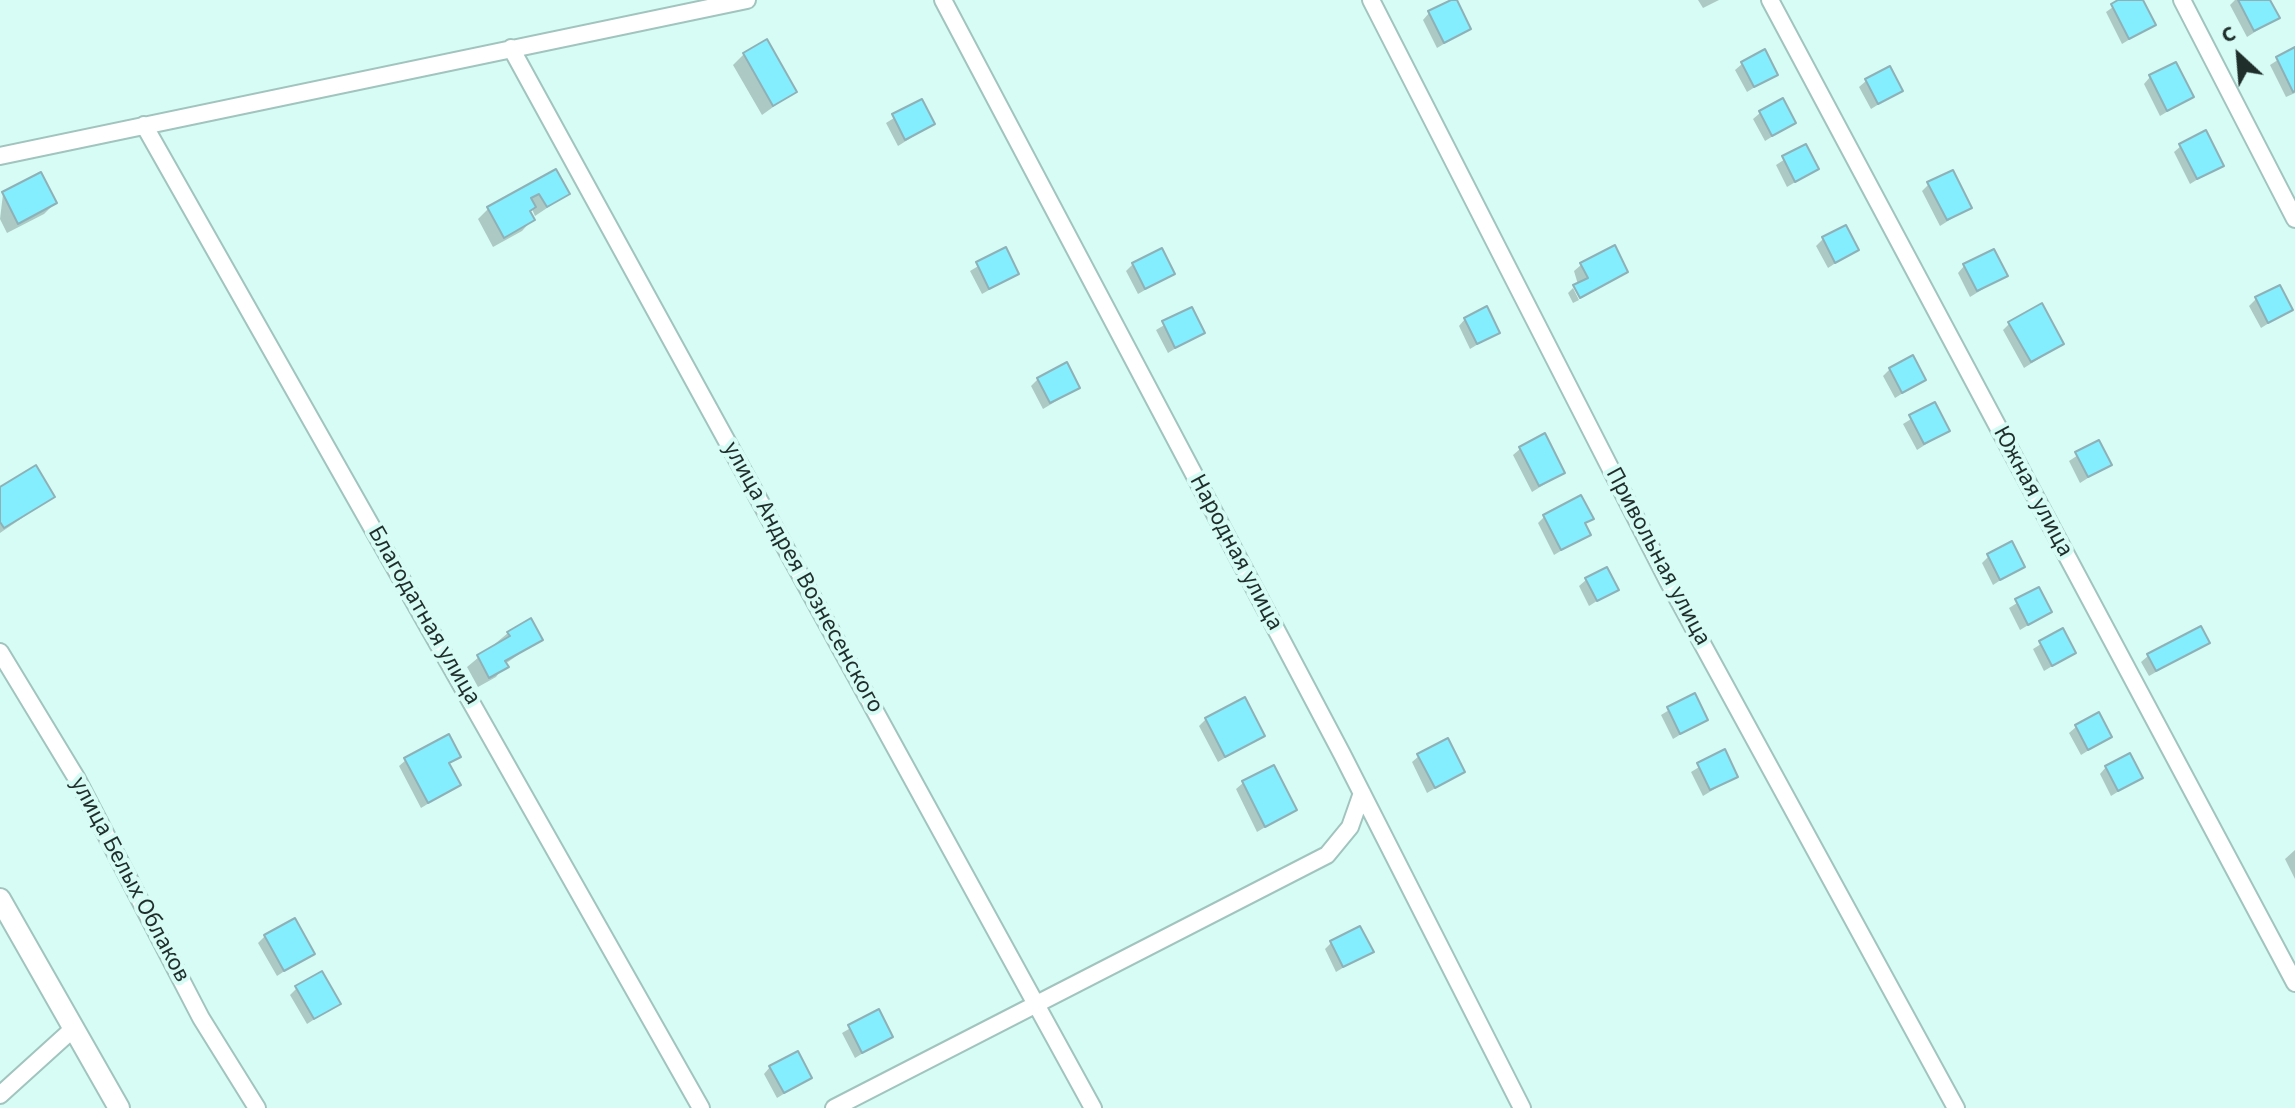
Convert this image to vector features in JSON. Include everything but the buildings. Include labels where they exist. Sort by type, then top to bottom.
[{"type":"street","points":[[0,156],[747,0]]},
{"type":"street","name":"Народная улица","points":[[943,0],[1362,793],[1522,1108]]},
{"type":"street","name":"Привольная улица","points":[[1371,0],[1668,581],[1956,1108]]},
{"type":"street","name":"Южная улица","points":[[1770,0],[2295,983]]},
{"type":"street","points":[[2182,0],[2295,219]]},
{"type":"street","name":"улица Андрея Вознесенского","points":[[511,48],[1093,1108]]},
{"type":"street","name":"Благодатная улица","points":[[144,125],[701,1108]]},
{"type":"street","name":"улица Белых Облаков","points":[[0,652],[77,779],[201,1018],[257,1108]]},
{"type":"street","points":[[834,1108],[1327,855],[1350,827],[1362,793]]},
{"type":"street","points":[[0,899],[119,1108]]},
{"type":"street","points":[[0,1095],[74,1028]]}]
